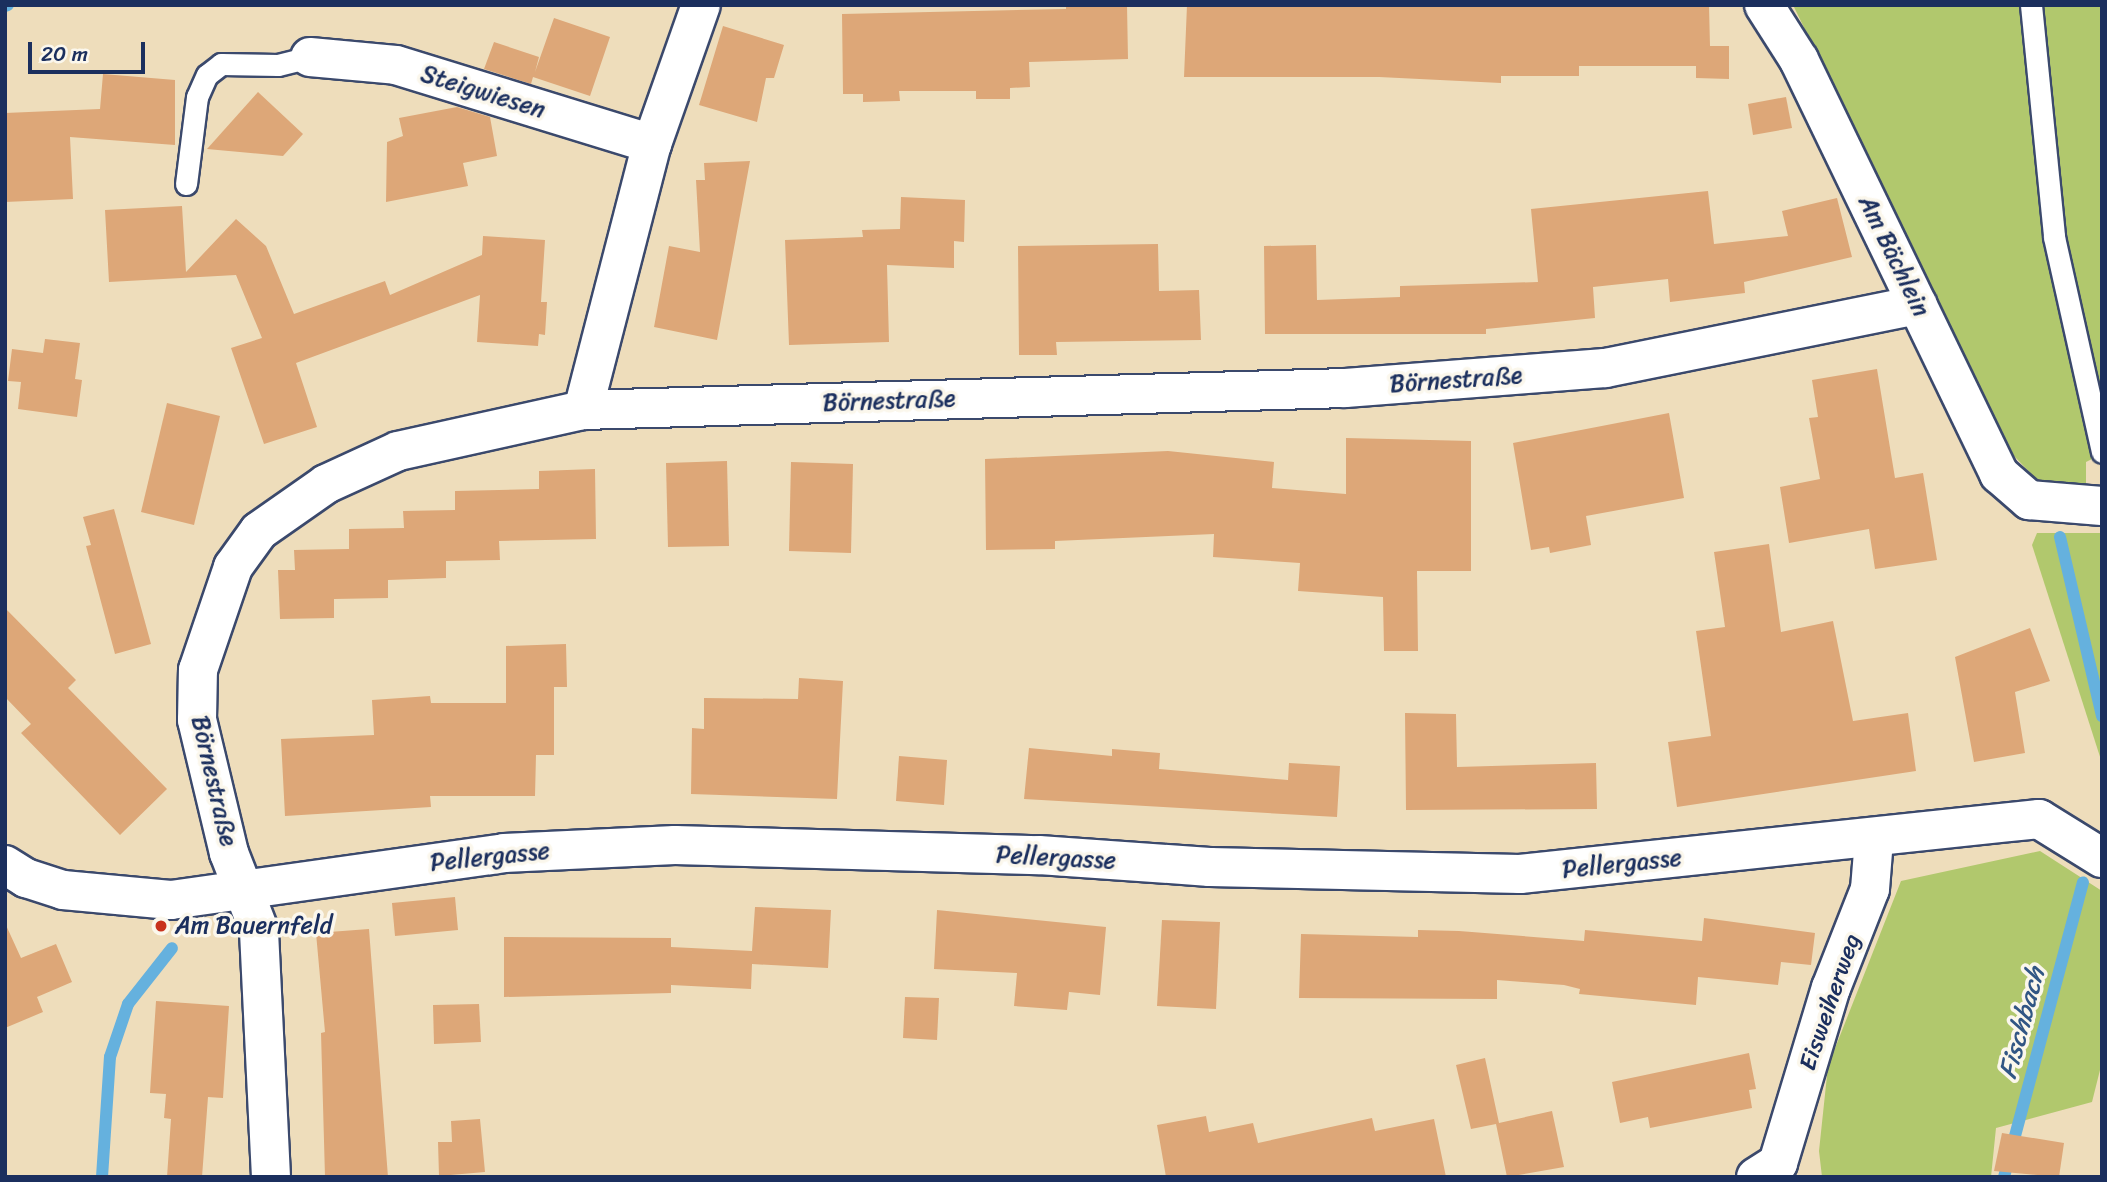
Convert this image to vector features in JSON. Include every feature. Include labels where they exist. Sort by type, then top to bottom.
[{"type":"street","points":[[583,410],[652,144],[701,5]]},
{"type":"street","name":"Am Bächlein","points":[[1764,5],[1800,60],[1999,474],[2029,500],[2102,506]]},
{"type":"street","name":"Steigwiesen","points":[[310,57],[396,65],[652,144]]},
{"type":"street","name":"Börnestraße","points":[[245,888],[229,853],[197,720],[198,670],[233,567],[259,531],[326,484],[386,457],[583,410],[1331,389],[1605,368],[1918,305]]},
{"type":"street","name":"Pellergasse","points":[[12,879],[63,890],[172,900],[504,853],[675,845],[1039,855],[1210,867],[1520,874],[1874,839],[2039,819],[2102,858]]},
{"type":"street","name":"Eisweiherweg","points":[[1767,1170],[1831,988],[1870,889],[1874,839]]},
{"type":"street","points":[[245,888],[259,930],[271,1177]]},
{"type":"lane","points":[[2031,5],[2054,237],[2102,452]]},
{"type":"lane","points":[[186,184],[197,97],[207,75],[221,64],[278,65],[310,57]]},
{"type":"green space","points":[[1793,5],[2102,5],[2102,454],[2086,462],[2086,493],[2042,485],[2014,456]]},
{"type":"green space","points":[[2037,533],[2102,533],[2102,763],[2032,545]]},
{"type":"green space","points":[[2040,851],[2102,891],[2102,1062],[2092,1102],[1996,1128],[1991,1177],[1822,1177],[1819,1151],[1828,1066],[1901,881]]},
{"type":"building","points":[[1066,5],[1127,5],[1128,59],[1029,62],[1030,87],[1010,88],[1010,99],[976,99],[976,91],[899,91],[900,101],[863,102],[863,94],[843,94],[842,14],[1066,9]]},
{"type":"building","points":[[1187,5],[1709,5],[1710,46],[1729,46],[1729,79],[1696,78],[1696,66],[1579,66],[1579,76],[1501,76],[1501,83],[1379,77],[1184,77]]},
{"type":"building","points":[[554,18],[610,37],[590,96],[533,77],[531,84],[484,69],[494,42],[539,57],[535,72]]},
{"type":"building","points":[[723,26],[784,45],[774,78],[766,78],[757,122],[699,105]]},
{"type":"building","points":[[103,74],[175,80],[175,145],[70,137],[73,199],[5,202],[5,113],[100,109]]},
{"type":"building","points":[[258,92],[303,134],[283,156],[207,149]]},
{"type":"building","points":[[1786,97],[1792,128],[1753,135],[1748,104]]},
{"type":"building","points":[[457,107],[490,117],[497,156],[463,163],[468,186],[386,202],[387,142],[403,136],[399,118]]},
{"type":"building","points":[[750,161],[717,340],[654,327],[669,246],[700,252],[696,180],[705,180],[704,163]]},
{"type":"building","points":[[1708,191],[1714,244],[1788,236],[1782,211],[1837,198],[1852,257],[1744,282],[1745,293],[1670,302],[1668,279],[1593,287],[1595,318],[1486,329],[1486,334],[1265,334],[1264,246],[1316,245],[1317,300],[1400,297],[1400,286],[1538,282],[1531,209]]},
{"type":"building","points":[[901,197],[965,200],[964,242],[954,241],[954,268],[887,265],[889,342],[789,345],[785,240],[863,237],[862,230],[900,229]]},
{"type":"building","points":[[182,206],[186,272],[236,219],[266,246],[294,314],[385,281],[390,295],[482,255],[483,236],[545,240],[541,302],[547,302],[545,335],[539,334],[538,346],[477,342],[480,295],[296,363],[317,427],[264,444],[231,348],[262,338],[236,275],[109,282],[105,210]]},
{"type":"building","points":[[1158,244],[1159,291],[1199,290],[1201,340],[1056,342],[1057,355],[1019,355],[1018,246]]},
{"type":"building","points":[[45,339],[80,343],[75,379],[82,380],[77,417],[18,409],[21,382],[8,381],[12,349],[43,353]]},
{"type":"building","points":[[1877,369],[1895,478],[1923,473],[1937,560],[1875,569],[1869,529],[1789,543],[1780,487],[1820,479],[1809,418],[1818,417],[1812,380]]},
{"type":"building","points":[[167,403],[220,416],[194,525],[141,512]]},
{"type":"building","points":[[1669,413],[1684,498],[1586,516],[1591,545],[1550,553],[1549,547],[1531,550],[1513,443]]},
{"type":"building","points":[[1346,438],[1471,441],[1471,571],[1417,571],[1418,651],[1384,651],[1383,597],[1298,591],[1300,563],[1213,557],[1214,534],[1055,541],[1055,549],[986,550],[985,459],[1168,451],[1274,462],[1272,488],[1346,494]]},
{"type":"building","points":[[727,461],[729,546],[668,547],[666,463]]},
{"type":"building","points":[[791,462],[853,464],[851,553],[789,551]]},
{"type":"building","points":[[595,469],[596,539],[499,541],[500,560],[446,561],[446,578],[388,580],[388,598],[334,599],[334,618],[280,619],[278,570],[295,570],[294,550],[349,549],[349,529],[404,528],[403,511],[455,510],[455,491],[539,489],[539,471]]},
{"type":"building","points":[[114,509],[151,644],[115,654],[86,546],[91,545],[83,517]]},
{"type":"building","points":[[1769,544],[1781,632],[1833,621],[1853,721],[1908,713],[1916,771],[1677,807],[1668,742],[1711,736],[1696,631],[1725,627],[1714,552]]},
{"type":"building","points":[[5,608],[76,680],[68,688],[167,789],[120,835],[21,733],[31,724],[5,697]]},
{"type":"building","points":[[2030,628],[2050,681],[2015,692],[2025,753],[1974,762],[1955,657]]},
{"type":"building","points":[[566,644],[567,687],[554,687],[554,755],[536,755],[535,796],[430,796],[431,807],[285,816],[281,739],[374,735],[372,700],[430,696],[431,703],[506,703],[506,646]]},
{"type":"building","points":[[799,678],[843,681],[837,799],[691,794],[692,728],[704,729],[704,698],[798,699]]},
{"type":"building","points":[[1405,713],[1456,714],[1457,767],[1596,763],[1597,809],[1406,810]]},
{"type":"building","points":[[1029,748],[1112,756],[1112,749],[1160,753],[1159,769],[1288,780],[1289,763],[1340,766],[1337,817],[1024,799]]},
{"type":"building","points":[[899,756],[947,760],[944,805],[896,801]]},
{"type":"building","points":[[455,897],[458,930],[395,936],[392,903]]},
{"type":"building","points":[[755,907],[831,910],[828,968],[752,964],[751,989],[671,985],[671,993],[504,997],[504,937],[671,938],[671,947],[752,951]]},
{"type":"building","points":[[937,910],[1106,927],[1100,995],[1069,992],[1067,1010],[1014,1006],[1017,973],[934,969]]},
{"type":"building","points":[[1704,918],[1815,933],[1811,965],[1781,962],[1778,985],[1698,977],[1696,1005],[1579,994],[1580,989],[1564,985],[1497,980],[1497,999],[1299,998],[1301,934],[1418,937],[1418,930],[1459,931],[1584,941],[1585,930],[1702,941]]},
{"type":"building","points":[[1162,920],[1220,922],[1216,1009],[1157,1006]]},
{"type":"building","points":[[5,923],[21,958],[56,944],[72,982],[37,997],[43,1012],[5,1028]]},
{"type":"building","points":[[369,929],[388,1177],[325,1177],[321,1033],[325,1032],[316,933]]},
{"type":"building","points":[[905,997],[939,998],[937,1040],[903,1038]]},
{"type":"building","points":[[156,1001],[229,1006],[223,1098],[208,1097],[202,1177],[167,1177],[171,1119],[164,1118],[166,1094],[150,1093]]},
{"type":"building","points":[[479,1004],[481,1042],[434,1044],[433,1005]]},
{"type":"building","points":[[1749,1053],[1756,1089],[1749,1090],[1752,1108],[1650,1128],[1648,1117],[1620,1123],[1612,1082]]},
{"type":"building","points":[[1485,1058],[1499,1123],[1552,1111],[1564,1167],[1507,1177],[1496,1124],[1471,1129],[1456,1065]]},
{"type":"building","points":[[1206,1116],[1209,1132],[1253,1123],[1258,1143],[1372,1118],[1375,1131],[1434,1119],[1446,1177],[1166,1177],[1157,1125]]},
{"type":"building","points":[[480,1119],[485,1172],[439,1176],[438,1142],[452,1142],[451,1121]]},
{"type":"building","points":[[2002,1133],[2064,1143],[2059,1177],[1994,1171]]},
{"type":"waterway","name":"Fischbach","points":[[2060,537],[2102,716]]},
{"type":"waterway","name":"Fischbach","points":[[2004,1177],[2083,882]]},
{"type":"waterway","points":[[102,1177],[110,1057],[128,1004],[172,948]]},
{"type":"place","name":"Am Bauernfeld","points":[[161,926]]}]
